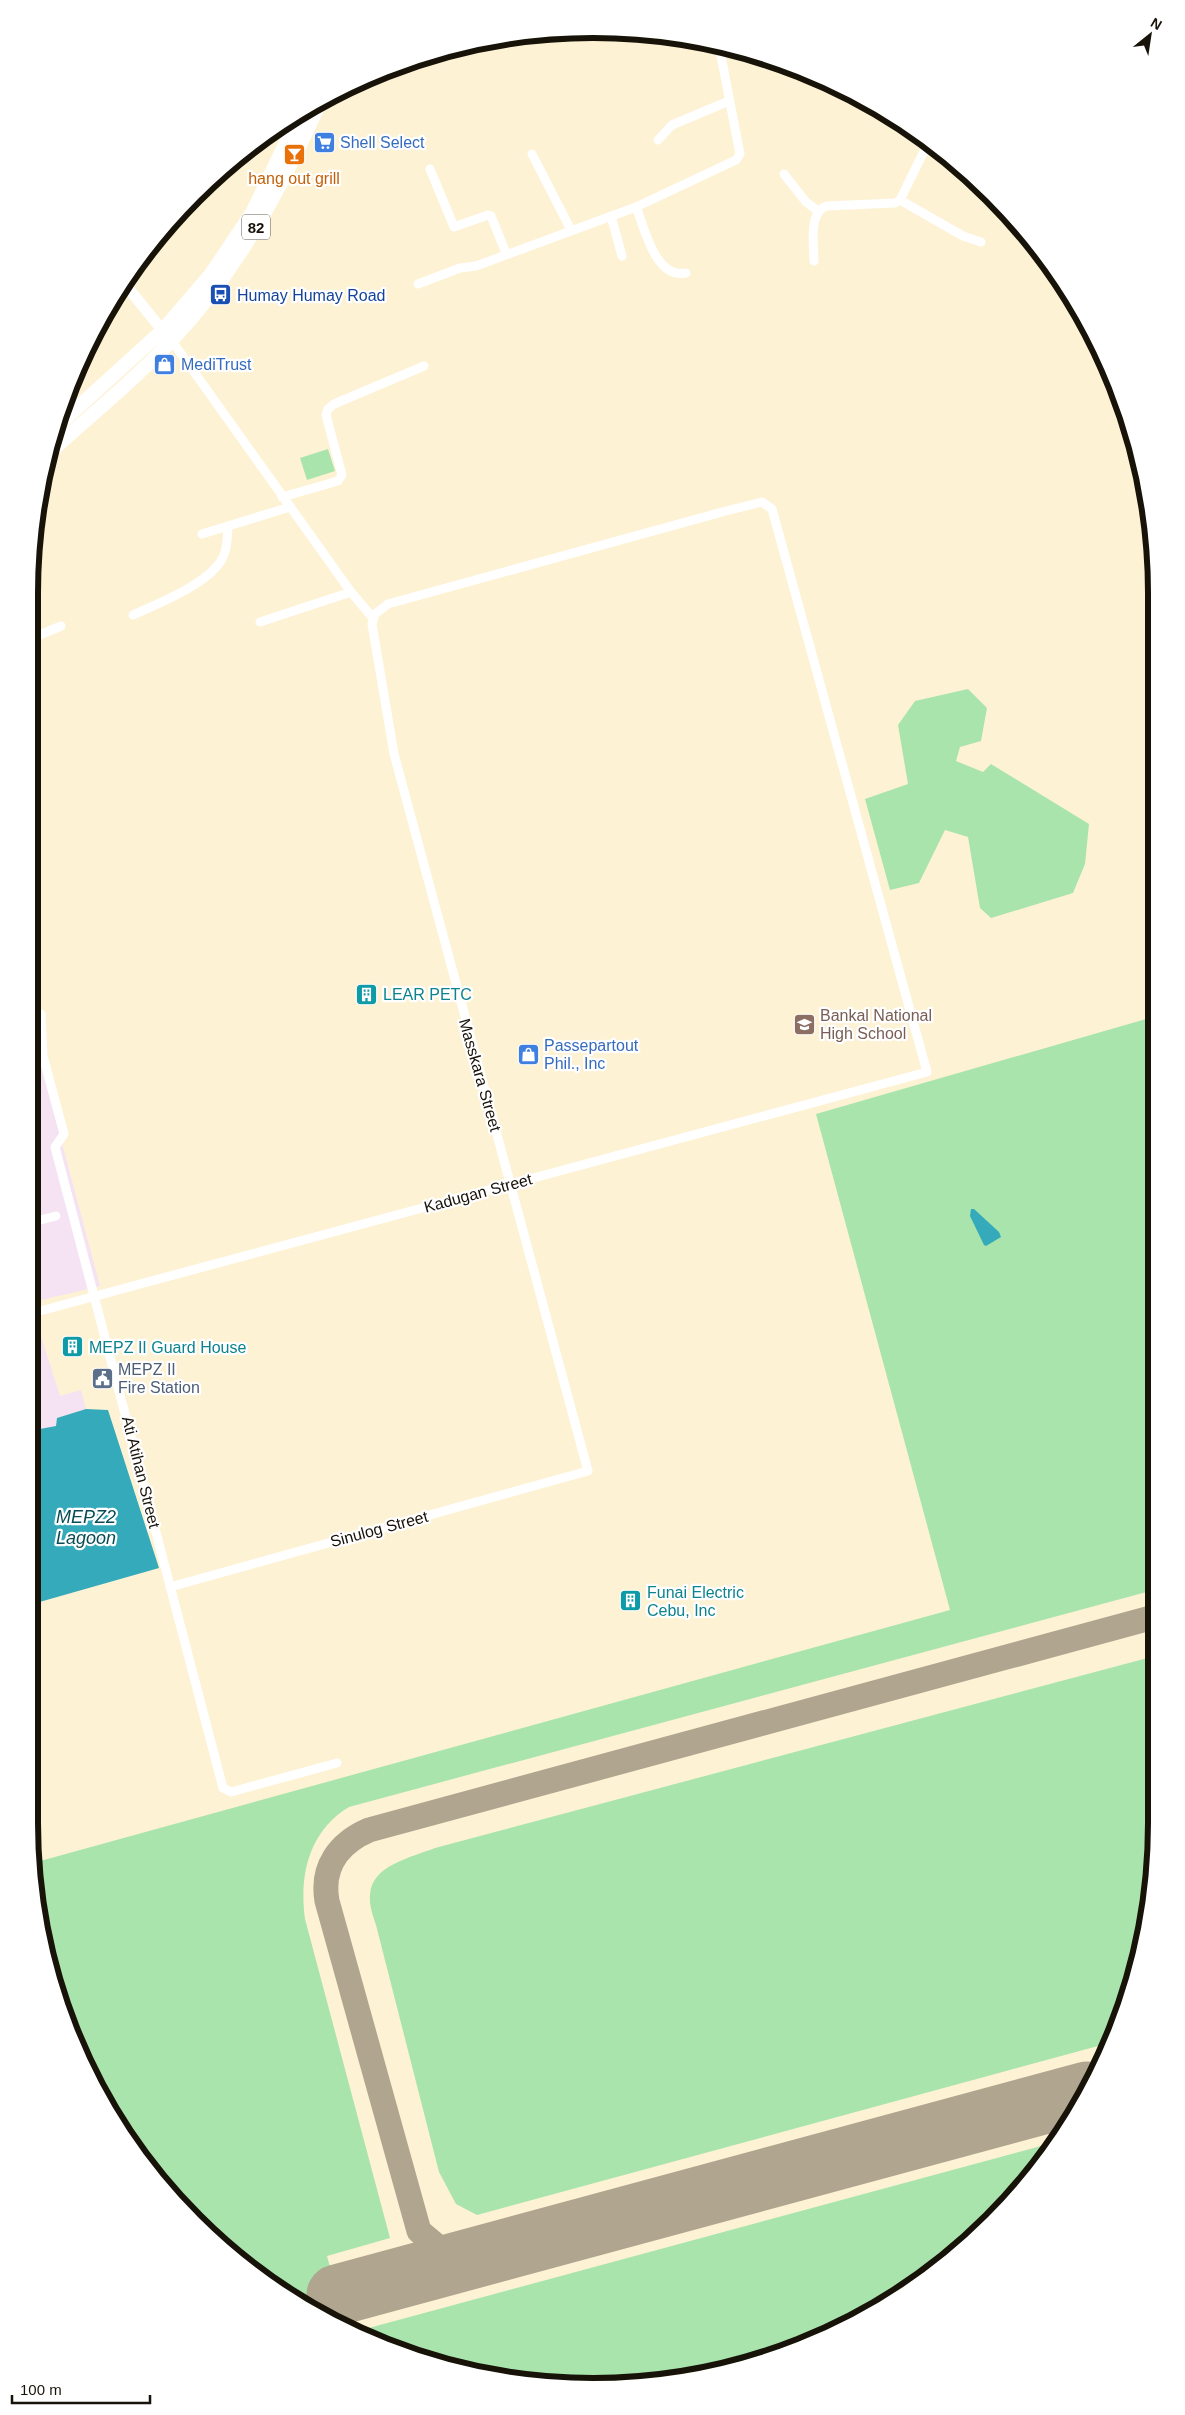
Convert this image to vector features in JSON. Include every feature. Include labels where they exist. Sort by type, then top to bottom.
[{"type":"main road","name":"82","points":[[57,445],[167,336],[220,280],[260,220],[302,143],[316,112]]},
{"type":"main road","name":"82","points":[[65,421],[167,336],[252,213],[294,125]]},
{"type":"street","points":[[418,284],[460,268],[476,266],[506,253],[636,207],[738,158],[740,154],[729,101],[722,53]]},
{"type":"street","points":[[658,140],[672,125],[729,101]]},
{"type":"street","points":[[814,261],[815,218],[818,211],[826,206],[895,203],[900,200],[925,149]]},
{"type":"street","points":[[532,154],[571,230]]},
{"type":"street","points":[[430,169],[454,227],[488,215],[491,216],[506,253]]},
{"type":"street","points":[[784,174],[806,202],[818,211]]},
{"type":"street","points":[[900,200],[963,236],[981,242]]},
{"type":"street","points":[[636,207],[660,265],[673,273],[686,274]]},
{"type":"street","points":[[611,216],[622,256]]},
{"type":"street","points":[[128,288],[167,336],[351,592],[373,618]]},
{"type":"street","points":[[282,497],[338,480],[342,475],[326,415],[328,409],[334,404],[424,366]]},
{"type":"street","name":"Kadugan Street","points":[[38,1312],[927,1072],[772,509],[766,504],[756,502],[388,604],[373,618]]},
{"type":"street","points":[[202,534],[290,507]]},
{"type":"street","points":[[134,614],[194,584],[215,569],[223,557],[228,526]]},
{"type":"street","points":[[260,622],[351,592]]},
{"type":"street","name":"Masskara Street","points":[[373,618],[375,642],[394,754],[588,1471]]},
{"type":"street","points":[[38,636],[61,626]]},
{"type":"street","name":"Ati Atihan Street","points":[[41,1014],[43,1056],[64,1134],[54,1148],[96,1297],[170,1587],[225,1791],[231,1792],[336,1763]]},
{"type":"street","points":[[38,1221],[56,1216]]},
{"type":"street","name":"Sinulog Street","points":[[170,1587],[588,1471]]},
{"type":"shaded area","points":[[38,1053],[100,1286],[38,1301]]},
{"type":"shaded area","points":[[38,1327],[60,1396],[81,1390],[86,1409],[57,1418],[56,1426],[38,1430]]},
{"type":"green space","points":[[328,449],[335,471],[307,480],[300,458]]},
{"type":"green space","points":[[968,689],[987,708],[981,741],[960,747],[956,761],[983,772],[991,764],[1089,824],[1085,864],[1073,893],[991,918],[980,908],[968,837],[945,830],[919,883],[890,890],[865,799],[908,784],[898,725],[915,701]]},
{"type":"green space","points":[[1148,1018],[1148,1592],[349,1807],[335,1817],[324,1828],[310,1856],[304,1886],[305,1919],[390,2238],[327,2256],[344,2319],[284,2284],[227,2240],[175,2188],[131,2131],[95,2068],[67,2001],[48,1931],[39,1861],[950,1610],[816,1114]]},
{"type":"green space","points":[[1148,1658],[1148,1822],[1143,1895],[1129,1966],[1118,2001],[1100,2045],[477,2215],[456,2204],[439,2172],[371,1907],[370,1895],[372,1885],[377,1876],[385,1869],[405,1859],[435,1848]]},
{"type":"green space","points":[[1044,2145],[1010,2188],[985,2215],[930,2263],[901,2284],[838,2320],[805,2335],[736,2359],[665,2373],[592,2378],[556,2376],[520,2373],[449,2359],[414,2348],[366,2329]]},
{"type":"water","points":[[971,1209],[974,1209],[999,1232],[1001,1237],[986,1246],[984,1245],[970,1216]]},
{"type":"water","name":"MEPZ2 Lagoon","points":[[86,1409],[108,1410],[159,1568],[38,1602],[38,1429],[56,1426],[57,1418]]},
{"type":"taxiway","points":[[465,2260],[445,2253],[419,2231],[327,1901],[327,1877],[334,1858],[341,1849],[358,1835],[369,1830],[1148,1619]]},
{"type":"runway","points":[[337,2295],[1076,2095]]},
{"type":"place","name":"Shell Select","points":[[324,142]]},
{"type":"place","name":"hang out grill","points":[[294,154]]},
{"type":"place","name":"Humay Humay Road","points":[[221,295]]},
{"type":"place","name":"MediTrust","points":[[165,364]]},
{"type":"place","name":"LEAR PETC","points":[[367,994]]},
{"type":"place","name":"Bankal National High School","points":[[804,1024]]},
{"type":"place","name":"Passepartout Phil., Inc","points":[[528,1054]]},
{"type":"place","name":"MEPZ II Guard House","points":[[73,1347]]},
{"type":"place","name":"MEPZ II Fire Station","points":[[102,1378]]},
{"type":"place","name":"Funai Electric Cebu, Inc","points":[[631,1601]]}]
